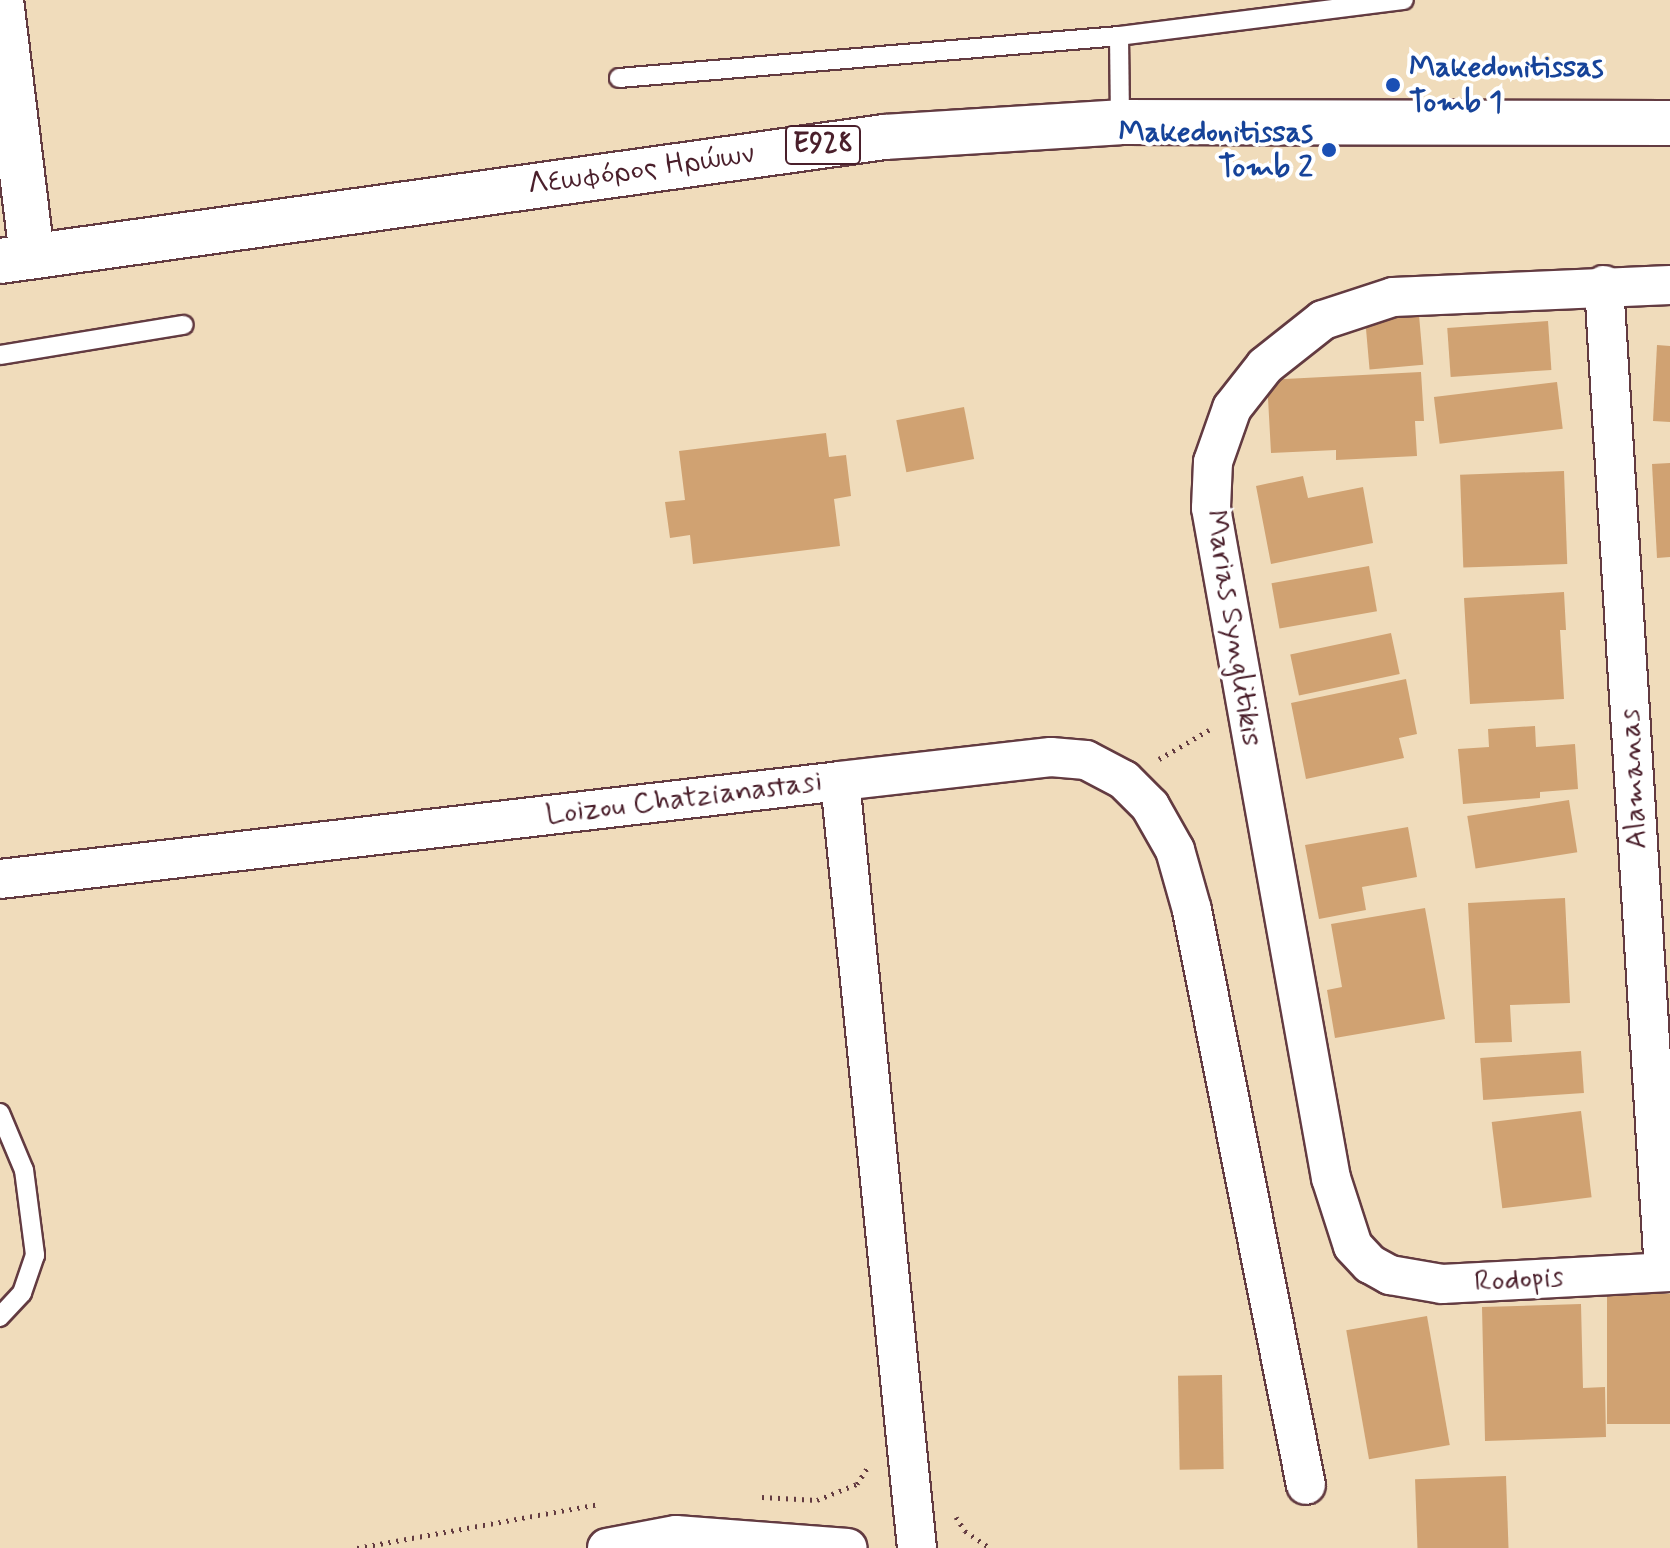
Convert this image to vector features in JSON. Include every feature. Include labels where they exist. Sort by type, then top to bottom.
[{"type":"main road","points":[[1,0],[16,258]]},
{"type":"main road","name":"Λεωφόρος Ηρώων","points":[[16,258],[884,137],[1120,122],[1670,123]]},
{"type":"street","name":"Marias Synglitikis","points":[[1370,1264],[1353,1246],[1331,1178],[1215,548],[1213,462],[1232,408],[1265,366],[1323,320],[1362,304],[1393,297],[1604,285],[1670,285]]},
{"type":"street","name":"Alamanas","points":[[1604,285],[1667,1272]]},
{"type":"street","points":[[840,781],[1051,757],[1086,760],[1124,780],[1150,806],[1175,850],[1192,910],[1306,1485]]},
{"type":"street","name":"Loizou Chatzianastasi","points":[[0,879],[840,781],[917,1548]]},
{"type":"street","name":"Rodopis","points":[[1370,1264],[1390,1275],[1442,1284],[1667,1272]]},
{"type":"street","points":[[607,1548],[676,1535],[848,1548]]},
{"type":"lane","points":[[619,78],[1119,36],[1404,0]]},
{"type":"lane","points":[[1119,36],[1120,122]]},
{"type":"lane","points":[[0,355],[184,325]]},
{"type":"lane","points":[[0,1113],[24,1170],[35,1255],[22,1293],[0,1317]]},
{"type":"path","points":[[1124,780],[1245,710]]},
{"type":"building","points":[[1419,315],[1423,365],[1370,370],[1365,320]]},
{"type":"building","points":[[1548,321],[1551,370],[1451,377],[1447,328]]},
{"type":"building","points":[[1657,345],[1670,346],[1670,422],[1653,421]]},
{"type":"building","points":[[1421,372],[1424,421],[1415,421],[1417,456],[1336,460],[1336,450],[1271,453],[1267,380]]},
{"type":"building","points":[[1557,382],[1563,429],[1440,444],[1434,397]]},
{"type":"building","points":[[964,407],[974,459],[906,472],[896,420]]},
{"type":"building","points":[[826,433],[829,457],[846,455],[851,496],[834,499],[840,546],[693,564],[690,535],[670,538],[665,502],[685,500],[679,451]]},
{"type":"building","points":[[1670,463],[1670,557],[1657,558],[1652,464]]},
{"type":"building","points":[[1564,471],[1567,564],[1463,568],[1460,475]]},
{"type":"building","points":[[1303,476],[1308,498],[1363,487],[1373,543],[1271,564],[1256,486]]},
{"type":"building","points":[[1369,566],[1377,611],[1279,628],[1272,583]]},
{"type":"building","points":[[1564,592],[1566,630],[1560,630],[1564,699],[1470,704],[1464,598]]},
{"type":"building","points":[[1391,633],[1400,674],[1299,695],[1290,654]]},
{"type":"building","points":[[1406,679],[1417,734],[1399,738],[1404,758],[1306,779],[1291,703]]},
{"type":"building","points":[[1535,726],[1536,747],[1575,744],[1578,789],[1540,792],[1540,798],[1463,804],[1458,749],[1489,747],[1488,729]]},
{"type":"building","points":[[1569,800],[1577,852],[1476,868],[1467,816]]},
{"type":"building","points":[[1408,827],[1417,877],[1362,887],[1366,910],[1319,919],[1305,845]]},
{"type":"building","points":[[1565,898],[1570,1003],[1510,1005],[1512,1042],[1475,1043],[1468,903]]},
{"type":"building","points":[[1425,908],[1445,1019],[1335,1038],[1327,990],[1342,987],[1331,924]]},
{"type":"building","points":[[1581,1051],[1584,1093],[1483,1100],[1480,1058]]},
{"type":"building","points":[[1581,1111],[1592,1197],[1502,1208],[1492,1122]]},
{"type":"building","points":[[1607,1294],[1670,1294],[1670,1424],[1607,1424]]},
{"type":"building","points":[[1581,1304],[1583,1388],[1605,1387],[1606,1437],[1485,1441],[1482,1307]]},
{"type":"building","points":[[1427,1316],[1450,1445],[1369,1459],[1346,1330]]},
{"type":"building","points":[[1222,1375],[1224,1469],[1180,1470],[1178,1376]]},
{"type":"building","points":[[1506,1476],[1509,1548],[1417,1548],[1415,1479]]},
{"type":"place","name":"Makedonitissas Tomb 1","points":[[1393,85]]},
{"type":"place","name":"Makedonitissas Tomb 2","points":[[1329,150]]}]
